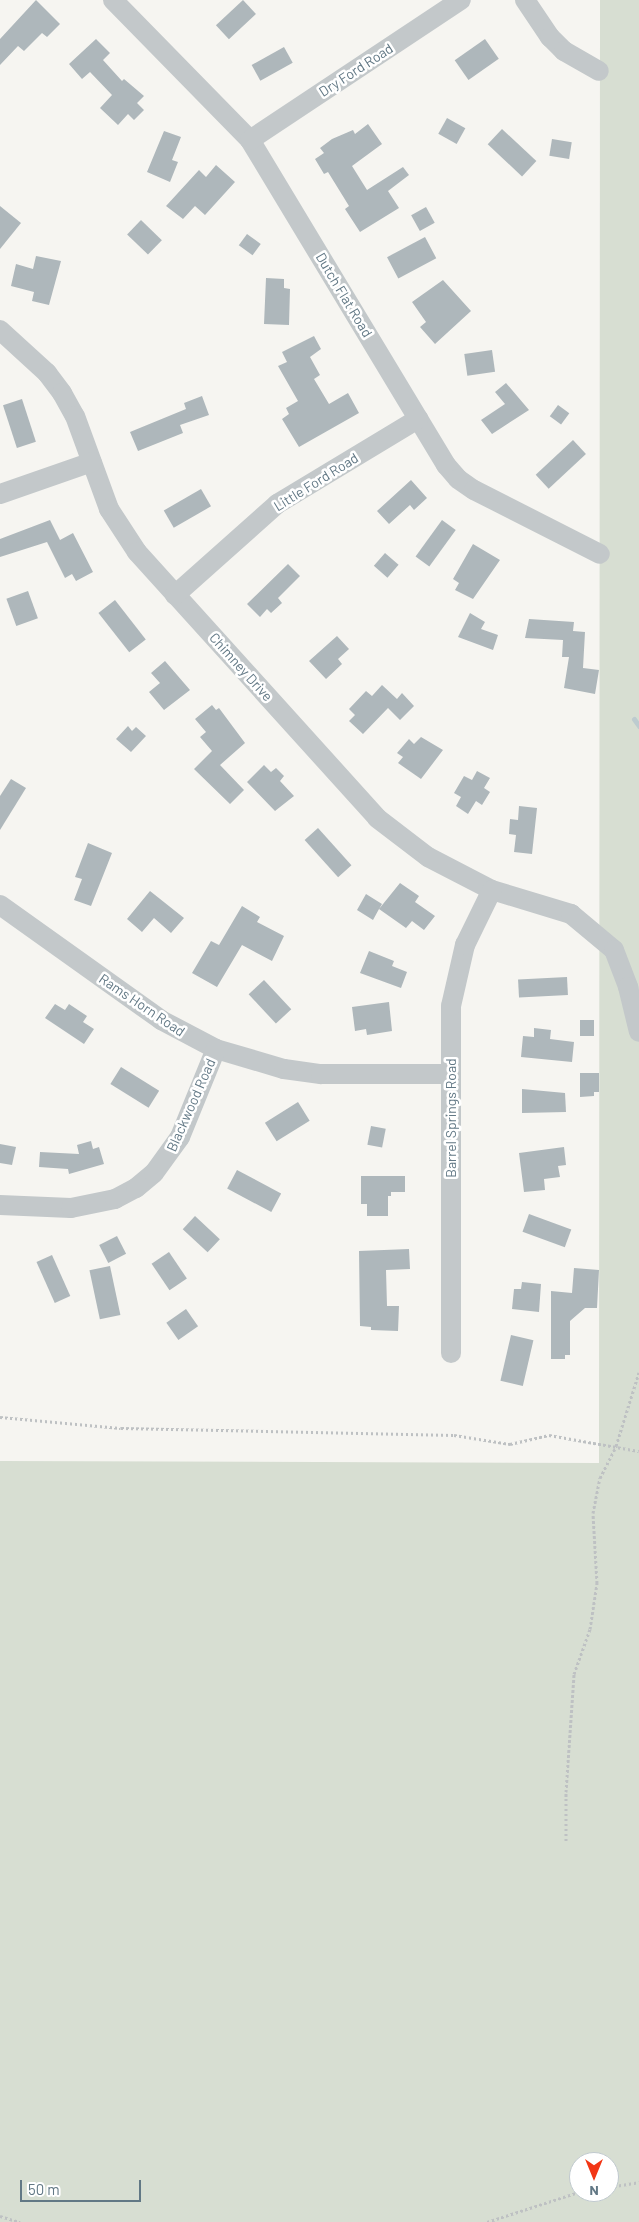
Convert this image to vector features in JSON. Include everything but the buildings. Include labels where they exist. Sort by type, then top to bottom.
[{"type":"street","name":"Dutch Flat Road","points":[[113,0],[250,140],[418,419],[458,479],[474,490],[600,554]]},
{"type":"street","name":"Dry Ford Road","points":[[250,140],[461,0]]},
{"type":"street","points":[[525,0],[550,37],[564,51],[600,71]]},
{"type":"street","name":"Chimney Drive","points":[[0,330],[47,373],[62,393],[75,416],[109,509],[122,532],[176,595],[377,818],[428,857],[492,890],[571,914],[614,950],[628,987],[639,1032]]},
{"type":"street","name":"Little Ford Road","points":[[176,595],[277,504],[418,419]]},
{"type":"street","points":[[0,494],[92,462]]},
{"type":"street","name":"Barrel Springs Road","points":[[451,1353],[451,1006],[456,975],[465,945],[492,890]]},
{"type":"street","name":"Rams Horn Road","points":[[0,905],[161,1020],[216,1049],[284,1069],[321,1074],[451,1074]]},
{"type":"street","name":"Blackwood Road","points":[[0,1205],[71,1208],[92,1206],[136,1188],[154,1173],[176,1143],[216,1049]]},
{"type":"path","points":[[566,1841],[566,1792],[574,1674],[590,1629],[597,1583],[592,1513],[600,1478],[616,1446],[639,1372]]},
{"type":"path","points":[[0,1417],[120,1428],[454,1435],[510,1444],[549,1435],[639,1451]]},
{"type":"path","points":[[619,2185],[639,2182]]},
{"type":"path","points":[[487,2222],[569,2195]]},
{"type":"path","points":[[0,2216],[20,2222]]},
{"type":"shaded area","points":[[600,0],[639,0],[639,2222],[0,2222],[0,1461],[599,1463]]},
{"type":"waterway","points":[[634,719],[639,726]]}]
